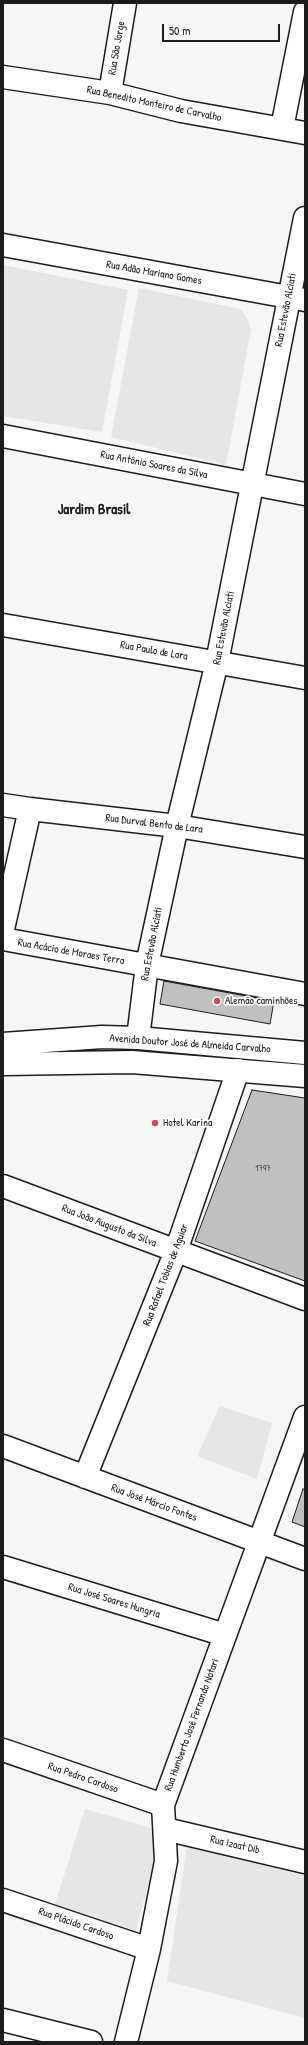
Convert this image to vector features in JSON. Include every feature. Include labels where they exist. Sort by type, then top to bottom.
[{"type":"street","name":"Rua São Jorge","points":[[110,94],[125,3]]},
{"type":"street","points":[[282,128],[305,12]]},
{"type":"street","name":"Rua Benedito Monteiro de Carvalho","points":[[3,78],[110,94],[181,111],[305,133]]},
{"type":"street","name":"Rua Estevão Alciati","points":[[138,1038],[147,965],[177,826],[218,662],[253,484],[297,299],[305,218]]},
{"type":"street","name":"Rua Adão Mariano Gomes","points":[[3,246],[297,299]]},
{"type":"street","name":"Rua Antônio Soares da Silva","points":[[3,436],[305,494]]},
{"type":"street","name":"Rua Paulo de Lara","points":[[3,624],[305,678]]},
{"type":"street","name":"Rua Durval Bento de Lara","points":[[3,805],[177,826],[305,847]]},
{"type":"street","points":[[3,929],[30,809]]},
{"type":"street","name":"Rua Acácio de Moraes Terra","points":[[3,939],[305,994]]},
{"type":"street","name":"Avenida Doutor José de Almeida Carvalho","points":[[3,1044],[102,1037],[138,1038],[305,1053]]},
{"type":"street","name":"Avenida Doutor José de Almeida Carvalho","points":[[3,1064],[132,1062],[305,1076]]},
{"type":"street","name":"Rua Rafael Tobias de Aguiar","points":[[85,1477],[176,1251],[238,1070]]},
{"type":"street","name":"Rua João Augusto da Silva","points":[[4,1191],[176,1251],[305,1299]]},
{"type":"street","name":"Rua Humberto José Fernando Notari","points":[[126,2042],[149,1949],[166,1861],[163,1805],[305,1417]]},
{"type":"street","name":"Rua José Márcio Fontes","points":[[3,1446],[305,1559]]},
{"type":"street","name":"Rua José Soares Hungria","points":[[3,1567],[225,1635]]},
{"type":"street","name":"Rua Pedro Cardoso","points":[[3,1750],[163,1805]]},
{"type":"street","name":"Rua Izaat Dib","points":[[164,1829],[305,1862]]},
{"type":"street","name":"Rua Plácido Cardoso","points":[[3,1900],[149,1949]]},
{"type":"street","points":[[3,2020],[91,2042]]},
{"type":"shaded area","points":[[3,265],[128,290],[102,432],[3,416]]},
{"type":"shaded area","points":[[139,288],[241,309],[248,320],[251,329],[226,465],[111,437]]},
{"type":"shaded area","points":[[220,1406],[272,1423],[257,1479],[197,1456]]},
{"type":"shaded area","points":[[85,1809],[151,1828],[154,1861],[136,1931],[55,1904]]},
{"type":"shaded area","points":[[187,1845],[305,1876],[305,2018],[167,1981]]},
{"type":"building","name":"Alemão caminhões","points":[[164,981],[274,1001],[270,1024],[160,1004]]},
{"type":"building","points":[[252,1090],[305,1098],[305,1281],[195,1241]]},
{"type":"building","points":[[303,1489],[305,1490],[305,1527],[292,1522]]},
{"type":"place","name":"Alemão caminhões","points":[[217,1001]]},
{"type":"place","name":"Hotel Karina","points":[[155,1123]]},
{"type":"district","name":"Jardim Brasil","points":[[94,510]]}]
